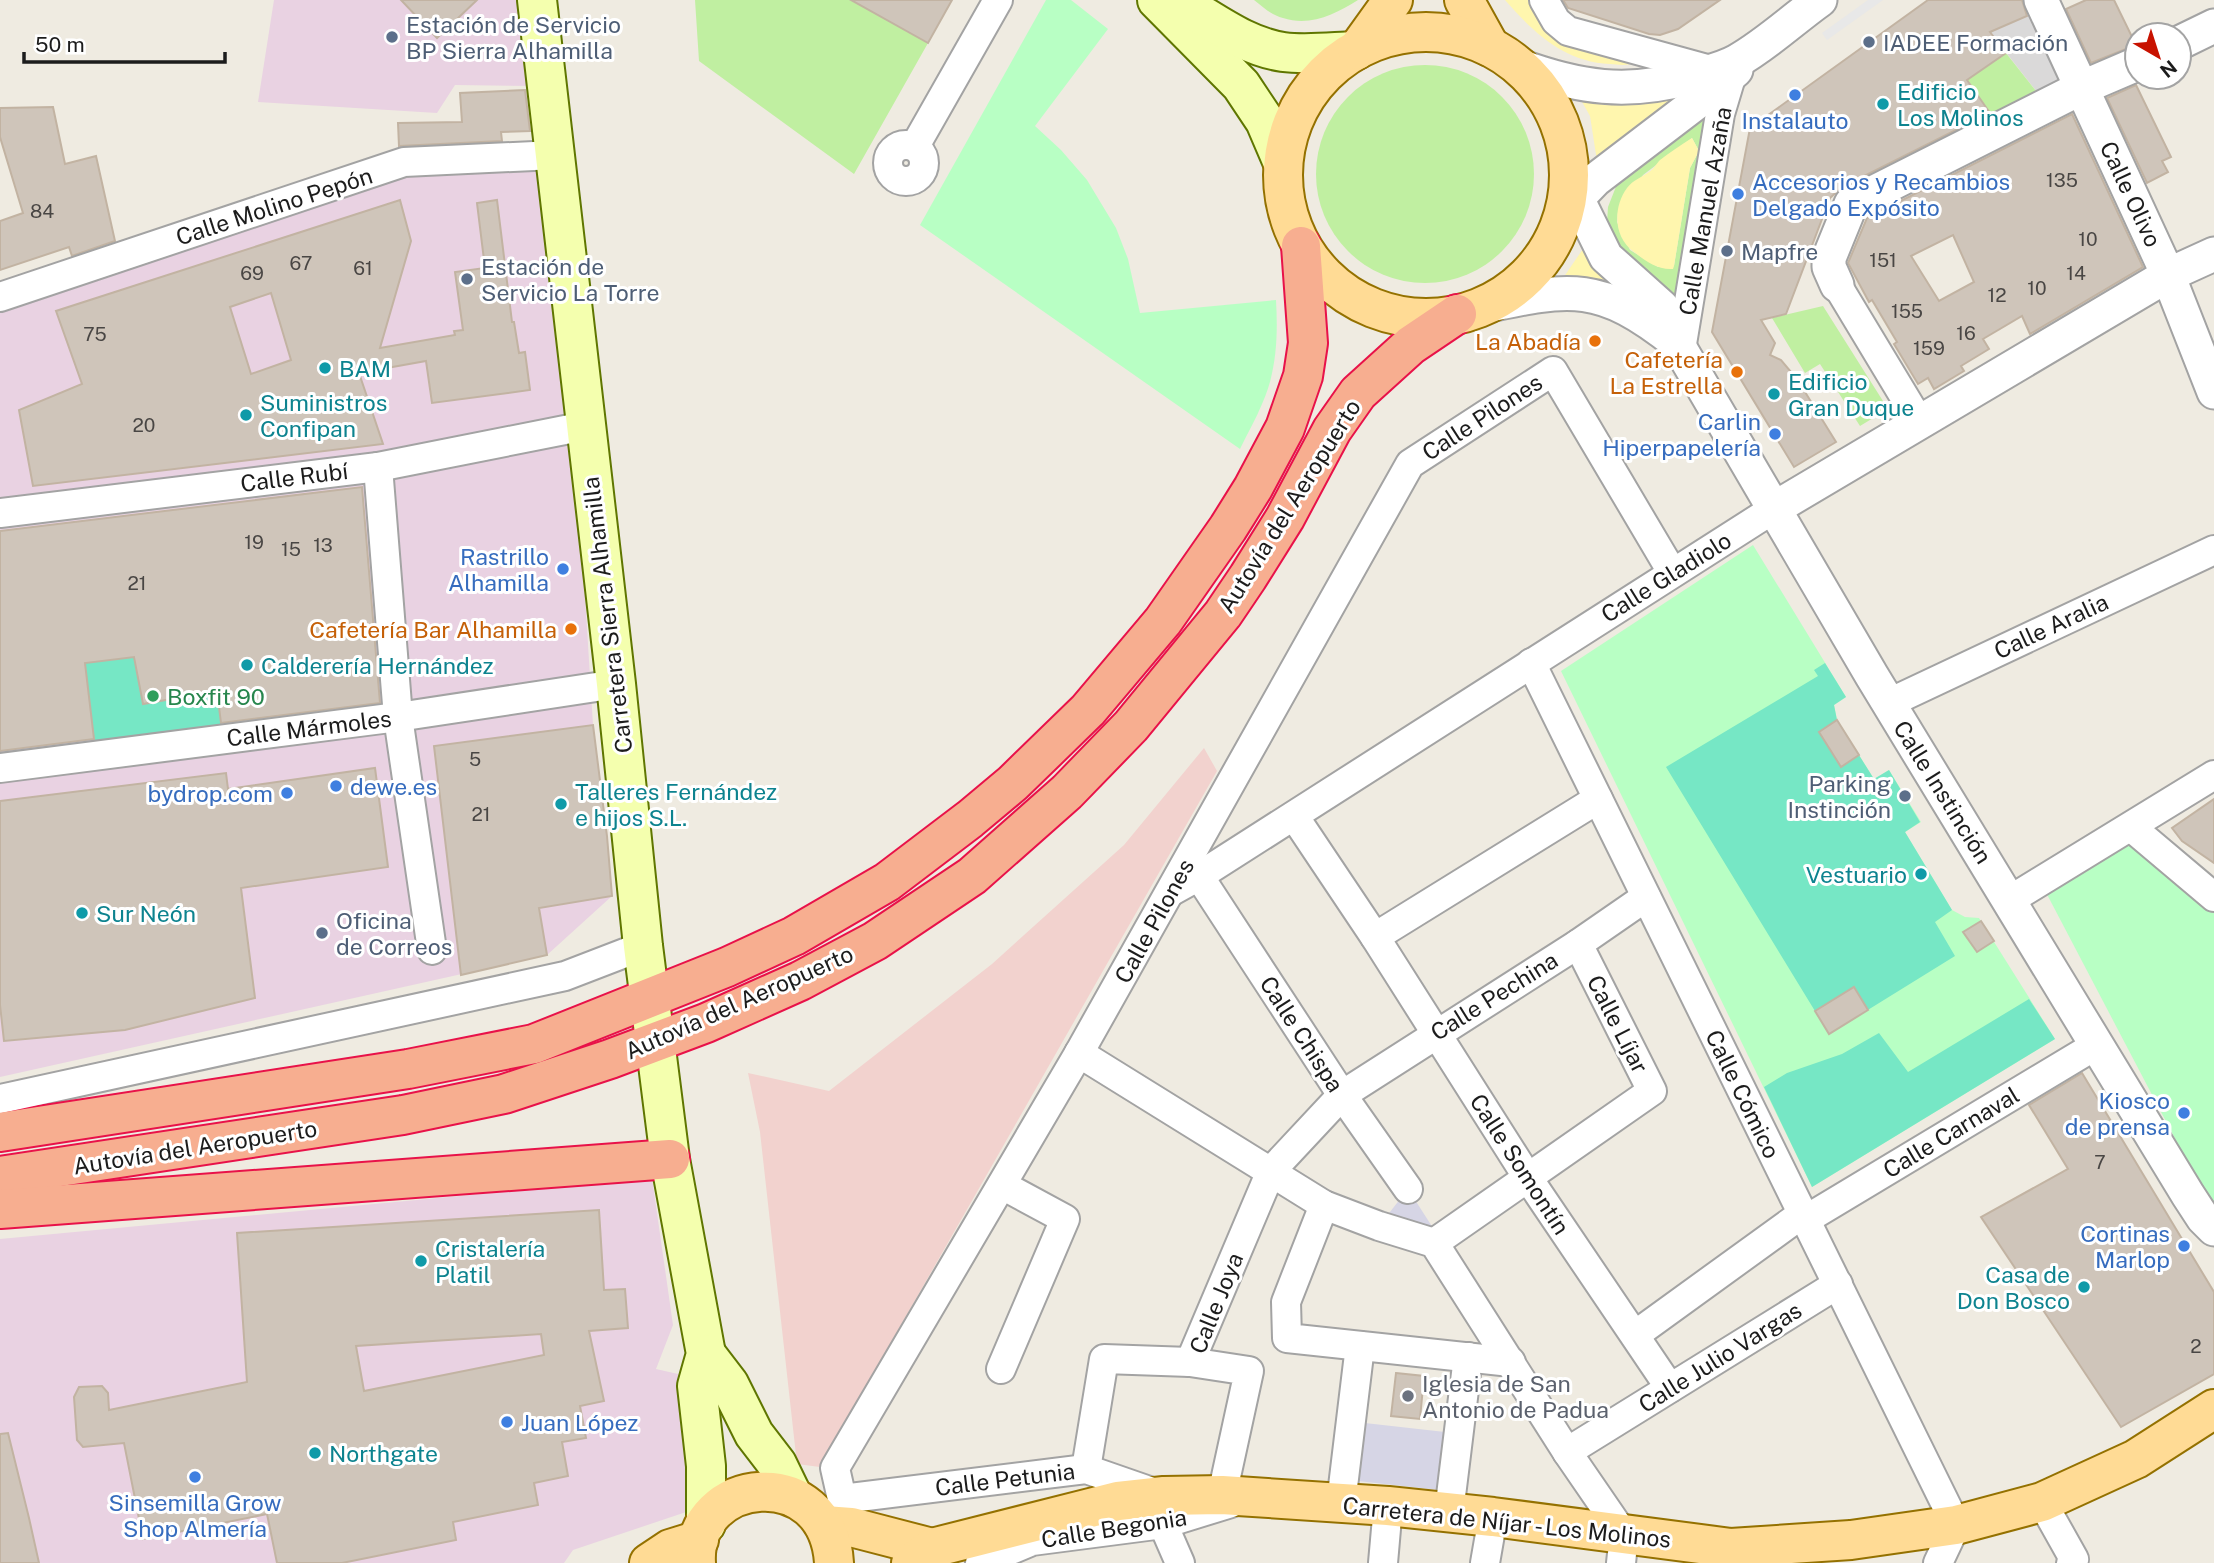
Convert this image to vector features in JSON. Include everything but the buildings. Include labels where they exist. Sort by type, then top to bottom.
[{"type":"highway","name":"Autovía del Aeropuerto","points":[[0,1132],[408,1069],[534,1044],[727,967],[794,936],[887,882],[1013,783],[1109,688],[1198,573],[1253,488],[1285,428],[1303,376],[1308,343],[1301,246]]},
{"type":"highway","name":"Autovía del Aeropuerto","points":[[0,1176],[403,1115],[504,1094],[655,1042],[800,981],[875,941],[972,876],[1067,792],[1140,716],[1223,614],[1276,533],[1332,430],[1358,393],[1411,345],[1469,310]]},
{"type":"highway","points":[[0,1209],[670,1158]]},
{"type":"main road","name":"Carretera Sierra Alhamilla","points":[[537,0],[617,684],[643,946],[670,1158],[706,1354],[697,1385],[706,1466],[700,1542]]},
{"type":"main road","points":[[1157,0],[1241,85],[1265,121],[1283,163]]},
{"type":"main road","points":[[1175,0],[1237,36],[1270,49],[1294,53],[1355,50],[1382,38],[1423,32],[1464,37],[1504,56]]},
{"type":"main road","points":[[1393,0],[1355,50],[1324,75],[1301,105],[1289,133],[1283,163],[1284,200],[1301,246],[1325,277],[1345,294],[1368,306],[1405,317],[1432,318],[1469,310],[1507,293],[1530,273],[1552,241],[1569,198],[1567,152],[1555,112],[1539,86],[1504,56],[1464,0]]},
{"type":"main road","name":"Carretera Sierra Alhamilla","points":[[706,1354],[729,1384],[754,1434],[777,1464],[820,1509]]},
{"type":"main road","name":"Carretera de Níjar - Los Molinos","points":[[922,1555],[1033,1543],[1118,1501],[1164,1510],[1236,1496],[1388,1506],[1493,1517],[1622,1549],[1731,1548],[1851,1540],[1956,1525],[2042,1502],[2136,1459],[2214,1409]]},
{"type":"main road","points":[[649,1563],[670,1549],[700,1542],[716,1511],[744,1493],[761,1490],[778,1492],[820,1509],[851,1527],[922,1555]]},
{"type":"main road","points":[[820,1509],[833,1548],[834,1563]]},
{"type":"street","points":[[915,146],[998,0]]},
{"type":"street","points":[[1544,0],[1556,21],[1568,30],[1723,72]]},
{"type":"street","name":"Calle Manuel Azaña","points":[[1569,198],[1595,180],[1738,60],[1820,0]]},
{"type":"street","name":"Calle Olivo","points":[[2042,0],[2168,275],[2214,392]]},
{"type":"street","points":[[2193,36],[2214,26]]},
{"type":"street","name":"Calle Manuel Azaña","points":[[1504,56],[1562,79],[1618,89],[1723,72]]},
{"type":"street","points":[[1919,421],[1837,285],[1829,267],[1829,258],[1851,204],[2081,88],[2123,70]]},
{"type":"street","name":"Calle Manuel Azaña","points":[[1679,346],[1720,114],[1723,72]]},
{"type":"street","name":"Calle Molino Pepón","points":[[0,297],[404,162],[555,155]]},
{"type":"street","name":"Calle Instinción","points":[[1569,198],[1606,257],[1662,307],[1679,346],[1889,703],[2188,1195],[2203,1218],[2214,1228]]},
{"type":"street","name":"Calle Gladiolo","points":[[1171,892],[1775,508],[2168,275],[2214,254]]},
{"type":"street","name":"Calle Instinción","points":[[1469,310],[1534,295],[1585,293],[1621,306],[1653,325],[1679,346]]},
{"type":"street","name":"Calle Pilones","points":[[820,1509],[835,1468],[1079,1053],[1410,464],[1553,371],[1672,572]]},
{"type":"street","name":"Calle Rubí","points":[[0,513],[378,467],[585,426]]},
{"type":"street","points":[[378,467],[398,717],[432,950]]},
{"type":"street","name":"Calle Aralia","points":[[1889,703],[2214,550]]},
{"type":"street","name":"Calle Cómico","points":[[1531,663],[1956,1525]]},
{"type":"street","name":"Calle Mármoles","points":[[0,768],[398,717],[617,684]]},
{"type":"street","points":[[2010,900],[2214,775]]},
{"type":"street","points":[[1375,937],[1598,799]]},
{"type":"street","name":"Calle Somontín","points":[[1294,816],[1375,937],[1528,1178],[1670,1388]]},
{"type":"street","points":[[2130,827],[2214,897]]},
{"type":"street","name":"Calle Chispa","points":[[1199,876],[1342,1095],[1408,1189]]},
{"type":"street","name":"Calle Pechina","points":[[1342,1095],[1578,944],[1646,897]]},
{"type":"street","name":"Calle Líjar","points":[[1434,1243],[1652,1091],[1578,944]]},
{"type":"street","points":[[0,1098],[565,976],[643,946]]},
{"type":"street","name":"Calle Carnaval","points":[[1635,1335],[1803,1217],[2098,1044]]},
{"type":"street","points":[[1079,1053],[1324,1205],[1434,1243],[1567,1452],[1622,1549]]},
{"type":"street","name":"Calle Joya","points":[[1236,1496],[1249,1371],[1190,1362],[1271,1171],[1342,1095]]},
{"type":"street","points":[[1002,1185],[1065,1219],[1002,1369]]},
{"type":"street","points":[[1324,1205],[1286,1302],[1287,1338],[1511,1362]]},
{"type":"street","name":"Calle Julio Vargas","points":[[1567,1452],[1838,1284]]},
{"type":"street","points":[[1341,1503],[1360,1346]]},
{"type":"street","points":[[1449,1512],[1468,1357]]},
{"type":"street","points":[[1086,1469],[1104,1359],[1190,1362]]},
{"type":"street","name":"Calle Petunia","points":[[820,1509],[1086,1469],[1164,1510]]},
{"type":"street","points":[[2042,1502],[2074,1559],[2071,1563]]},
{"type":"street","points":[[1382,1563],[1388,1506]]},
{"type":"street","points":[[1164,1510],[1180,1563]]},
{"type":"street","points":[[1485,1563],[1493,1517]]},
{"type":"street","points":[[1938,1563],[1956,1525]]},
{"type":"street","name":"Calle Begonia","points":[[980,1563],[1033,1543]]},
{"type":"shaded area","points":[[274,0],[548,0],[593,725],[612,896],[547,955],[0,1077],[0,299],[403,168],[540,161],[535,86],[455,85],[437,113],[258,102]]},
{"type":"shaded area","points":[[1868,0],[1883,0],[1827,40],[1822,33]]},
{"type":"shaded area","points":[[1965,0],[2026,0],[2064,85],[2040,96]]},
{"type":"shaded area","points":[[1204,748],[1217,771],[820,1467],[797,1464],[760,1132],[748,1073],[829,1091],[992,964],[1124,845]]},
{"type":"shaded area","points":[[652,1178],[673,1325],[656,1369],[678,1374],[701,1507],[573,1550],[564,1563],[0,1563],[0,1239]]},
{"type":"shaded area","points":[[1408,1189],[1433,1228],[1379,1226]]},
{"type":"shaded area","points":[[1356,1422],[1445,1432],[1438,1490],[1349,1480]]},
{"type":"green space","points":[[695,0],[863,0],[873,12],[928,43],[854,174],[699,61]]},
{"type":"green space","points":[[1046,0],[1071,0],[1108,29],[1035,126],[1087,180],[1116,228],[1128,259],[1140,313],[1276,300],[1276,340],[1271,379],[1260,410],[1240,449],[920,225]]},
{"type":"green space","points":[[1254,0],[1358,0],[1322,18],[1303,21],[1279,17]]},
{"type":"green space","points":[[2006,53],[2040,96],[1994,119],[1967,80]]},
{"type":"green space","points":[[1425,65],[1467,74],[1502,97],[1525,132],[1534,174],[1525,216],[1502,251],[1467,274],[1425,283],[1383,274],[1348,251],[1325,216],[1316,174],[1325,132],[1348,97],[1383,74]]},
{"type":"green space","points":[[1712,110],[1679,299],[1615,246],[1607,223],[1608,207],[1617,184]],"holes":[[[1692,138],[1699,151],[1690,168],[1674,266],[1658,267],[1630,250],[1617,222],[1618,212],[1643,175]]]},
{"type":"green space","points":[[1823,306],[1888,409],[1860,426],[1820,364],[1805,373],[1772,318]]},
{"type":"green space","points":[[1753,545],[1846,697],[1834,705],[1837,720],[1874,779],[1889,770],[1921,822],[1905,832],[1952,910],[1965,917],[1979,918],[2055,1039],[1812,1187],[1561,671]]},
{"type":"green space","name":"Boxfit 90","points":[[204,586],[222,729],[95,745],[85,663],[133,657]]},
{"type":"green space","points":[[1825,663],[1846,697],[1834,705],[1837,720],[1874,779],[1889,770],[1920,822],[1905,832],[1952,910],[1935,922],[1955,956],[1829,1034],[1666,767],[1818,676],[1814,670]]},
{"type":"green space","points":[[2131,827],[2214,897],[2214,1213],[2040,881]]},
{"type":"green space","points":[[2029,999],[2055,1039],[1812,1187],[1764,1087],[1787,1073],[1842,1054],[1879,1033],[1908,1072]]},
{"type":"sand","points":[[1505,0],[1534,0],[1637,62],[1624,65],[1593,62],[1564,52],[1527,24]]},
{"type":"sand","points":[[1697,87],[1597,161],[1590,116],[1581,100]]},
{"type":"sand","points":[[1692,138],[1699,151],[1690,168],[1674,266],[1673,269],[1662,268],[1627,246],[1617,222],[1619,204],[1632,183]]},
{"type":"sand","points":[[1585,246],[1637,294],[1561,281]]},
{"type":"place","name":"Estación de Servicio BP Sierra Alhamilla","points":[[392,37]]},
{"type":"place","name":"IADEE Formación","points":[[1869,42]]},
{"type":"place","name":"Instalauto","points":[[1795,95]]},
{"type":"place","name":"Edificio Los Molinos","points":[[1883,104]]},
{"type":"place","name":"Accesorios y Recambios Delgado Expósito","points":[[1738,194]]},
{"type":"place","name":"Mapfre","points":[[1727,251]]},
{"type":"place","name":"Estación de Servicio La Torre","points":[[467,279]]},
{"type":"place","name":"La Abadía","points":[[1595,341]]},
{"type":"place","name":"BAM","points":[[325,368]]},
{"type":"place","name":"Cafetería La Estrella","points":[[1737,372]]},
{"type":"place","name":"Edificio Gran Duque","points":[[1774,394]]},
{"type":"place","name":"Suministros Confipan","points":[[246,415]]},
{"type":"place","name":"Carlin Hiperpapelería","points":[[1775,434]]},
{"type":"place","name":"Rastrillo Alhamilla","points":[[563,569]]},
{"type":"place","name":"Cafetería Bar Alhamilla","points":[[571,629]]},
{"type":"place","name":"Calderería Hernández","points":[[247,665]]},
{"type":"place","name":"Boxfit 90","points":[[153,696]]},
{"type":"place","name":"dewe.es","points":[[336,786]]},
{"type":"place","name":"bydrop.com","points":[[287,793]]},
{"type":"place","name":"Parking Instinción","points":[[1905,796]]},
{"type":"place","name":"Talleres Fernández e hijos S.L.","points":[[561,804]]},
{"type":"place","name":"Vestuario","points":[[1921,874]]},
{"type":"place","name":"Sur Neón","points":[[82,913]]},
{"type":"place","name":"Oficina de Correos","points":[[322,933]]},
{"type":"place","name":"Kiosco de prensa","points":[[2184,1113]]},
{"type":"place","name":"Cortinas Marlop","points":[[2184,1246]]},
{"type":"place","name":"Cristalería Platil","points":[[421,1261]]},
{"type":"place","name":"Casa de Don Bosco","points":[[2084,1287]]},
{"type":"place","name":"Iglesia de San Antonio de Padua","points":[[1408,1396]]},
{"type":"place","name":"Juan López","points":[[507,1422]]},
{"type":"place","name":"Northgate","points":[[315,1453]]},
{"type":"place","name":"Sinsemilla Grow Shop Almería","points":[[195,1477]]}]
